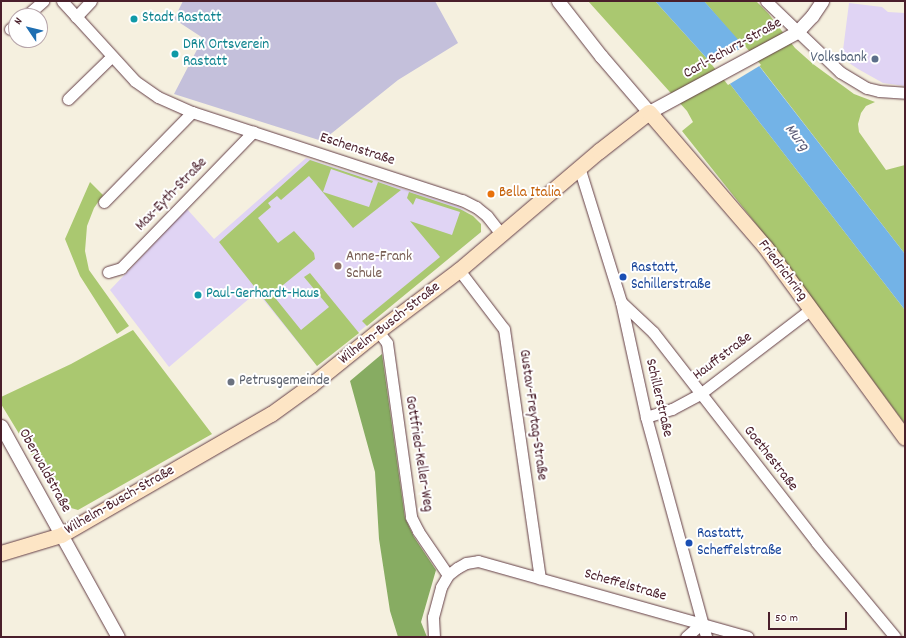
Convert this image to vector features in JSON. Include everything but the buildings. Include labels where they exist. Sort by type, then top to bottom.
[{"type":"main road","name":"Wilhelm-Busch-Straße","points":[[1,553],[61,535],[270,414],[311,385],[378,331],[459,270],[502,235],[579,167],[649,112]]},
{"type":"main road","name":"Friedrichring","points":[[649,112],[766,248],[905,438]]},
{"type":"street","points":[[35,8],[43,1]]},
{"type":"street","name":"Eschenstraße","points":[[62,1],[111,56],[141,85],[158,97],[192,112],[462,200],[476,207],[487,216],[502,235]]},
{"type":"street","points":[[76,17],[91,1]]},
{"type":"street","points":[[558,1],[601,56],[649,112]]},
{"type":"street","points":[[766,1],[796,32],[840,72],[854,81],[879,91],[905,93]]},
{"type":"street","name":"Carl-Schurz-Straße","points":[[649,112],[796,32],[812,16],[822,1]]},
{"type":"street","points":[[68,99],[111,56]]},
{"type":"street","points":[[104,202],[192,112]]},
{"type":"street","name":"Max-Eyth-Straße","points":[[108,272],[121,268],[253,132]]},
{"type":"street","name":"Schillerstraße","points":[[579,167],[621,302],[646,417],[706,637]]},
{"type":"street","name":"Gustav-Freytag-Straße","points":[[459,270],[504,329],[540,578]]},
{"type":"street","name":"Goethestraße","points":[[621,302],[653,332],[817,543],[895,637]]},
{"type":"street","name":"Hauffstraße","points":[[646,417],[672,409],[700,394],[811,309]]},
{"type":"street","name":"Gottfried-Keller-Weg","points":[[378,331],[387,343],[411,517],[418,531],[448,575]]},
{"type":"street","name":"Oberwaldstraße","points":[[1,426],[118,637]]},
{"type":"street","name":"Scheffelstraße","points":[[448,575],[466,563],[478,561],[748,637]]},
{"type":"street","points":[[434,637],[433,618],[435,604],[441,587],[448,575]]},
{"type":"street","points":[[686,637],[702,623]]},
{"type":"shaded area","points":[[183,1],[435,1],[458,43],[398,80],[322,141],[174,94],[203,38],[174,19]]},
{"type":"shaded area","points":[[849,3],[882,7],[888,12],[905,13],[905,86],[883,83],[842,58]]},
{"type":"shaded area","name":"Anne-Frank Schule","points":[[306,158],[460,207],[481,224],[481,232],[317,366],[257,292],[169,367],[110,290],[187,209],[214,239]]},
{"type":"green space","points":[[588,1],[655,1],[730,84],[905,310],[905,424],[772,244],[682,131],[693,122],[687,111]]},
{"type":"green space","points":[[704,1],[756,1],[768,13],[795,48],[813,64],[854,94],[875,102],[866,106],[861,113],[858,124],[859,132],[886,170],[905,165],[905,254],[761,68]]},
{"type":"green space","points":[[310,160],[373,181],[372,183],[331,169],[323,192],[369,207],[378,182],[401,190],[353,228],[309,176],[281,200],[277,196],[268,203],[271,207],[258,218],[278,243],[294,231],[314,253],[315,259],[272,294],[301,330],[329,307],[304,277],[310,273],[359,333],[317,366],[219,242]]},
{"type":"green space","points":[[90,182],[103,195],[94,208],[87,226],[85,251],[89,270],[129,326],[117,334],[80,276],[65,239]]},
{"type":"green space","points":[[409,192],[460,209],[473,216],[481,224],[481,232],[367,326],[362,321],[440,257],[410,221],[452,235],[460,212],[416,198],[413,205],[407,198]]},
{"type":"green space","points":[[133,330],[212,434],[78,510],[71,508],[64,505],[58,498],[1,404],[1,397],[71,364]]},
{"type":"green space","points":[[382,354],[405,518],[414,537],[436,570],[421,622],[427,637],[398,637],[390,611],[379,539],[375,472],[350,381]]},
{"type":"water","name":"Murg","points":[[655,1],[704,1],[742,44],[905,254],[905,310],[730,84]]},
{"type":"pier","points":[[745,46],[761,65],[728,85],[712,65]]},
{"type":"place","name":"Stadt Rastatt","points":[[134,19]]},
{"type":"place","name":"DRK Ortsverein Rastatt","points":[[175,54]]},
{"type":"place","name":"Volksbank","points":[[875,59]]},
{"type":"place","name":"Bella Italia","points":[[491,194]]},
{"type":"place","name":"Anne-Frank Schule","points":[[338,266]]},
{"type":"place","name":"Rastatt, Schillerstraße","points":[[623,277]]},
{"type":"place","name":"Paul-Gerhardt-Haus","points":[[198,295]]},
{"type":"place","name":"Petrusgemeinde","points":[[231,382]]},
{"type":"place","name":"Rastatt, Scheffelstraße","points":[[689,543]]}]
